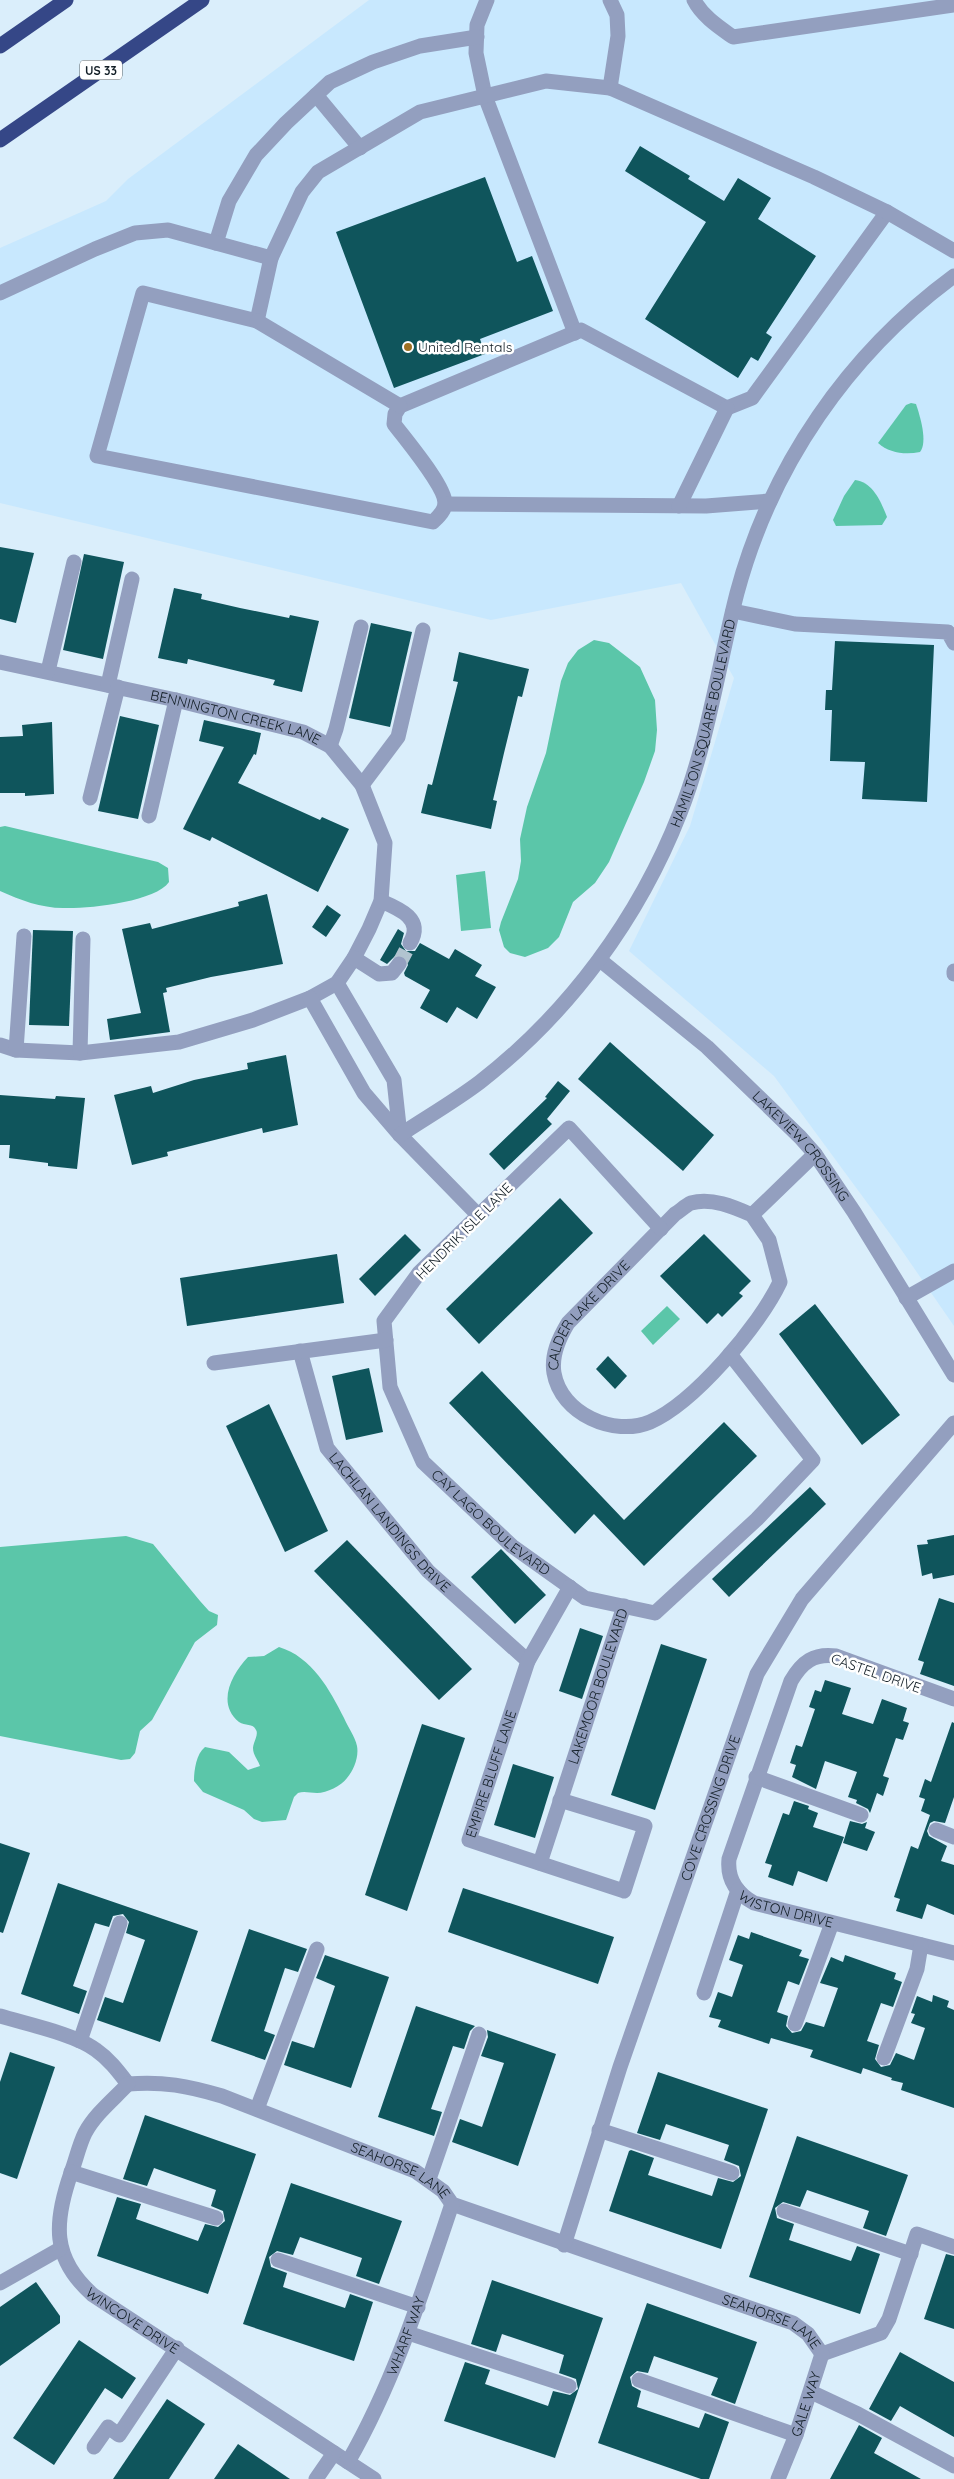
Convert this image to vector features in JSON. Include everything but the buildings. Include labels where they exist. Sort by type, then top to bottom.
[{"type":"highway","points":[[0,46],[66,0]]},
{"type":"highway","name":"US 33","points":[[0,140],[202,0]]},
{"type":"street","points":[[487,0],[477,24],[476,53],[485,96],[574,333]]},
{"type":"street","points":[[610,0],[618,15],[618,36],[610,88]]},
{"type":"street","points":[[694,0],[698,7],[716,25],[733,37],[952,4]]},
{"type":"street","points":[[216,243],[229,201],[256,155],[286,123],[330,82],[373,62],[420,46],[477,37]]},
{"type":"street","points":[[257,321],[271,258],[302,192],[318,172],[420,112],[546,81],[610,88],[805,173],[888,212],[954,251]]},
{"type":"street","points":[[316,95],[360,148]]},
{"type":"street","points":[[679,506],[727,408],[752,398],[888,212]]},
{"type":"street","points":[[0,293],[95,249],[136,233],[168,230],[271,258]]},
{"type":"street","name":"HAMILTON SQUARE BOULEVARD","points":[[400,1135],[480,1082],[544,1026],[600,960],[638,897],[680,814],[706,734],[733,611],[747,558],[770,501],[804,436],[863,358],[936,289],[954,276]]},
{"type":"street","points":[[400,406],[257,321],[143,293],[97,456],[433,522],[440,516],[445,504],[441,489],[394,424],[395,414],[400,406],[581,330],[727,408]]},
{"type":"street","points":[[445,504],[679,506],[770,501]]},
{"type":"street","points":[[48,671],[74,562]]},
{"type":"street","points":[[90,798],[113,686],[132,578]]},
{"type":"street","points":[[733,611],[795,624],[948,632],[954,643]]},
{"type":"street","points":[[330,746],[361,627]]},
{"type":"street","points":[[362,785],[398,737],[423,630]]},
{"type":"street","name":"BENNINGTON CREEK LANE","points":[[0,662],[176,700],[303,732],[330,746],[362,785],[385,842],[381,901],[354,958],[337,983],[310,998],[253,1020],[179,1042],[80,1053],[16,1050],[0,1046]]},
{"type":"street","points":[[149,816],[176,700]]},
{"type":"street","points":[[381,901],[398,908],[414,922],[416,934],[410,943]]},
{"type":"street","points":[[16,1050],[24,936]]},
{"type":"street","points":[[80,1053],[83,939]]},
{"type":"street","points":[[354,958],[379,974],[392,973],[399,964]]},
{"type":"street","name":"LAKEVIEW CROSSING","points":[[600,960],[707,1047],[800,1137],[815,1154],[854,1212],[954,1375]]},
{"type":"street","points":[[337,983],[394,1080],[400,1135]]},
{"type":"street","points":[[310,998],[364,1092],[400,1135],[479,1216]]},
{"type":"street","name":"HENDRIK ISLE LANE","points":[[386,1340],[384,1321],[420,1273],[569,1128],[661,1229]]},
{"type":"street","points":[[752,1215],[815,1154]]},
{"type":"street","name":"CALDER LAKE DRIVE","points":[[713,1202],[733,1206],[752,1215],[769,1240],[780,1282],[770,1302],[730,1354],[678,1404],[650,1422],[623,1428],[597,1421],[580,1413],[562,1392],[554,1373],[557,1342],[568,1323],[675,1214],[691,1203],[713,1202]]},
{"type":"street","points":[[906,1298],[954,1271]]},
{"type":"street","points":[[214,1363],[386,1340]]},
{"type":"street","name":"CAY LAGO BOULEVARD","points":[[386,1340],[390,1387],[422,1462],[512,1546],[585,1598],[624,1606]]},
{"type":"street","name":"LACHLAN LANDINGS DRIVE","points":[[300,1351],[327,1448],[428,1571],[528,1661]]},
{"type":"street","name":"LAKEMOOR BOULEVARD","points":[[540,1863],[624,1606],[655,1613],[757,1518],[813,1460],[730,1354]]},
{"type":"street","name":"COVE CROSSING DRIVE","points":[[564,2245],[600,2130],[757,1674],[802,1599],[954,1423]]},
{"type":"street","name":"EMPIRE BLUFF LANE","points":[[560,1800],[645,1826],[624,1891],[469,1840],[528,1661],[570,1587]]},
{"type":"street","name":"CASTEL DRIVE","points":[[756,1777],[791,1680],[799,1667],[808,1660],[818,1656],[836,1656],[954,1699]]},
{"type":"street","points":[[756,1777],[861,1815]]},
{"type":"street","name":"WISTON DRIVE","points":[[756,1777],[729,1859],[728,1870],[732,1882],[738,1890],[754,1903],[954,1954]]},
{"type":"street","points":[[936,1830],[954,1837]]},
{"type":"street","points":[[704,1993],[738,1890]]},
{"type":"street","points":[[80,2041],[120,1923]]},
{"type":"street","points":[[795,2024],[832,1923]]},
{"type":"street","points":[[884,2058],[917,1969],[921,1945]]},
{"type":"street","points":[[257,2109],[317,1948]]},
{"type":"street","points":[[0,2016],[80,2041],[94,2048],[109,2060],[128,2084]]},
{"type":"street","points":[[429,2179],[479,2034]]},
{"type":"street","name":"SEAHORSE LANE","points":[[128,2084],[167,2082],[194,2087],[257,2109],[415,2171],[429,2179],[443,2191],[452,2204],[564,2245],[793,2323],[808,2334],[817,2344],[822,2354]]},
{"type":"street","name":"WINCOVE DRIVE","points":[[128,2084],[86,2132],[62,2202],[59,2233],[60,2249],[72,2273],[93,2295],[177,2348],[374,2479]]},
{"type":"street","points":[[600,2130],[732,2173]]},
{"type":"street","points":[[71,2172],[216,2218]]},
{"type":"street","name":"WHARF WAY","points":[[348,2462],[378,2407],[418,2307],[452,2204]]},
{"type":"street","points":[[784,2210],[910,2254],[918,2234],[954,2247]]},
{"type":"street","points":[[0,2283],[60,2249]]},
{"type":"street","name":"GALE WAY","points":[[778,2479],[796,2435],[822,2354],[881,2333],[889,2319],[910,2254]]},
{"type":"street","points":[[278,2260],[418,2307]]},
{"type":"street","points":[[408,2332],[568,2386]]},
{"type":"street","points":[[94,2447],[108,2427],[119,2435],[177,2348]]},
{"type":"street","points":[[640,2380],[796,2435]]},
{"type":"street","points":[[811,2392],[858,2414],[954,2466]]},
{"type":"street","points":[[316,2479],[334,2453]]},
{"type":"shaded area","name":"United Rentals","points":[[369,0],[954,0],[954,1326],[896,1242],[774,1076],[629,951],[690,826],[734,678],[681,583],[491,620],[0,503],[0,248],[106,201],[128,179]]},
{"type":"shaded area","points":[[916,404],[922,429],[923,442],[920,452],[898,452],[887,449],[878,443],[906,405]]},
{"type":"shaded area","points":[[855,480],[867,485],[879,499],[887,517],[882,525],[836,526],[833,520],[844,496]]},
{"type":"shaded area","points":[[594,640],[609,643],[640,667],[655,700],[657,730],[655,751],[644,782],[609,862],[595,883],[573,902],[559,937],[548,948],[525,957],[510,953],[504,947],[499,930],[518,879],[521,861],[520,839],[527,807],[546,753],[561,681],[568,663],[578,650]]},
{"type":"shaded area","points":[[5,826],[158,862],[168,868],[169,882],[150,895],[104,905],[55,908],[23,900],[0,891],[0,827]]},
{"type":"shaded area","points":[[485,871],[491,928],[461,931],[456,875]]},
{"type":"shaded area","points":[[667,1306],[680,1319],[653,1345],[641,1331]]},
{"type":"shaded area","points":[[126,1536],[153,1544],[209,1611],[218,1615],[217,1625],[195,1642],[152,1720],[140,1731],[135,1753],[130,1759],[121,1760],[0,1736],[0,1547]]},
{"type":"shaded area","points":[[279,1647],[301,1658],[319,1676],[333,1696],[353,1736],[357,1746],[357,1755],[352,1771],[341,1784],[321,1793],[298,1793],[294,1797],[286,1820],[262,1822],[254,1819],[244,1810],[203,1792],[194,1781],[194,1772],[198,1758],[205,1747],[229,1752],[248,1770],[260,1766],[253,1751],[257,1732],[253,1726],[239,1722],[232,1714],[228,1706],[229,1689],[232,1680],[248,1657],[264,1656]]},
{"type":"tunnel","points":[[399,964],[410,943]]},
{"type":"place","name":"United Rentals","points":[[408,347]]}]
